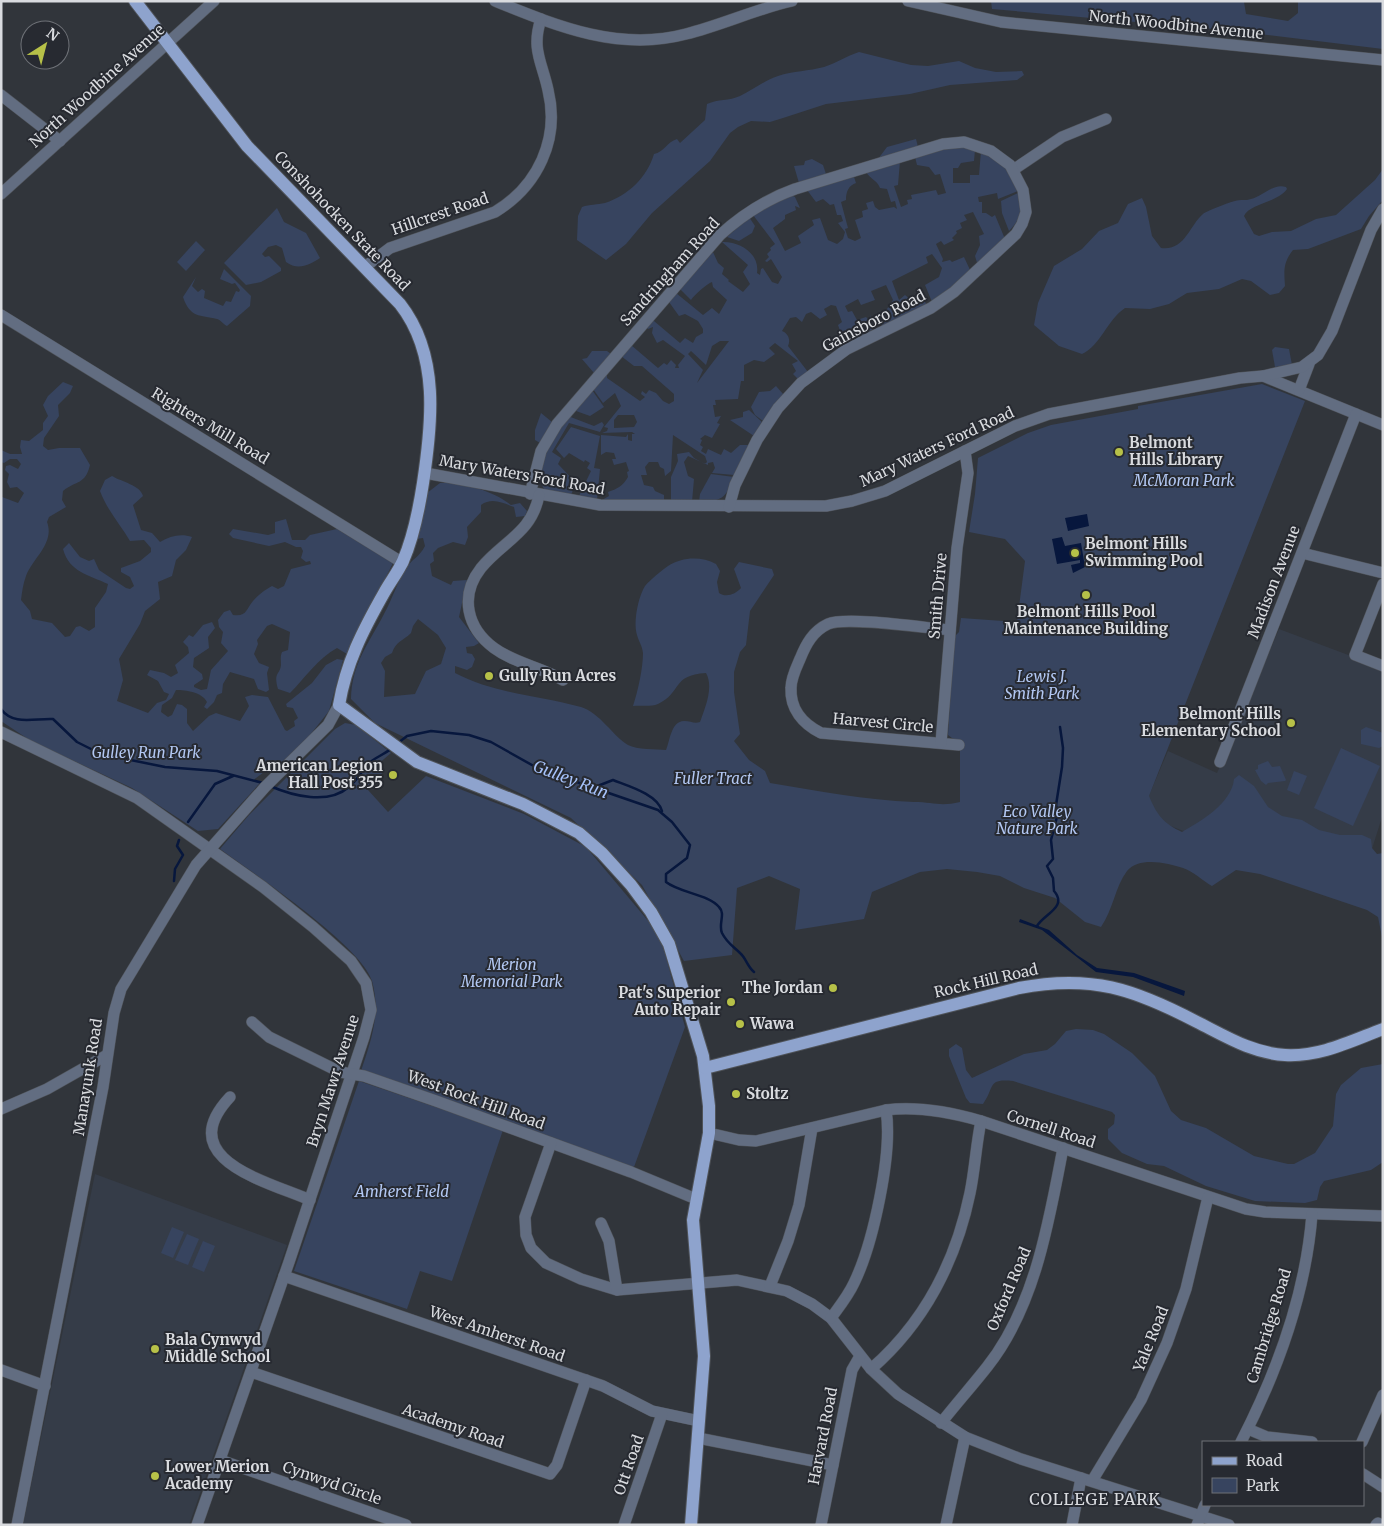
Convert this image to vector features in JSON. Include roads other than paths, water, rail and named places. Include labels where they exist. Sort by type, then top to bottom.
[{"type":"main road","name":"Conshohocken State Road","points":[[135,1],[247,146],[366,266],[405,310],[421,343],[431,400],[430,428],[425,473],[413,535],[402,563],[361,633],[343,681],[339,705]]},
{"type":"main road","points":[[339,705],[394,746],[426,766],[510,798],[559,821],[579,833],[602,853],[642,899],[664,933],[682,980],[705,1068],[708,1134],[696,1199],[694,1231],[704,1356],[691,1525]]},
{"type":"main road","name":"Rock Hill Road","points":[[705,1068],[1018,988],[1048,984],[1089,984],[1140,994],[1240,1044],[1275,1054],[1318,1052],[1383,1029]]},
{"type":"street","name":"North Woodbine Avenue","points":[[1,194],[214,1]]},
{"type":"street","points":[[495,1],[589,35],[639,40],[686,34],[792,1]]},
{"type":"street","name":"North Woodbine Avenue","points":[[908,1],[1001,22],[1383,60]]},
{"type":"street","name":"Hillcrest Road","points":[[366,266],[390,248],[496,212],[511,202],[530,182],[548,146],[552,118],[548,90],[535,38],[541,19]]},
{"type":"street","points":[[1,95],[60,141]]},
{"type":"street","points":[[1013,170],[1062,136],[1106,119]]},
{"type":"street","name":"Sandringham Road","points":[[563,680],[546,670],[494,648],[478,632],[469,616],[470,596],[477,575],[488,561],[526,526],[535,512],[534,494],[542,451],[557,424],[722,234],[748,212],[773,198],[795,189],[951,142],[970,143],[985,148],[998,155],[1013,170]]},
{"type":"street","name":"Gainsboro Road","points":[[730,507],[735,485],[755,443],[775,413],[801,383],[847,349],[925,311],[954,292],[1016,234],[1024,218],[1026,204],[1024,190],[1013,170]]},
{"type":"street","points":[[1299,390],[1309,364],[1326,344],[1371,230],[1383,209]]},
{"type":"street","name":"Righters Mill Road","points":[[1,316],[402,563]]},
{"type":"street","name":"Mary Waters Ford Road","points":[[425,473],[600,505],[814,507],[852,501],[885,491],[1015,426],[1049,414],[1240,378],[1263,376],[1309,364]]},
{"type":"street","points":[[1263,376],[1383,424]]},
{"type":"street","name":"Madison Avenue","points":[[1220,762],[1356,414]]},
{"type":"street","name":"Smith Drive","points":[[941,743],[957,548],[968,473],[965,451]]},
{"type":"street","points":[[1302,554],[1383,572]]},
{"type":"street","points":[[1383,584],[1356,655],[1383,666]]},
{"type":"street","name":"Harvest Circle","points":[[950,630],[855,622],[833,622],[822,628],[809,640],[792,678],[790,688],[797,712],[805,722],[821,732],[959,745]]},
{"type":"street","name":"Manayunk Road","points":[[17,1525],[103,1087],[114,1013],[126,979],[176,895],[210,848],[266,785],[328,725],[339,705]]},
{"type":"street","name":"Bryn Mawr Avenue","points":[[1,732],[137,798],[210,848],[313,927],[344,954],[362,975],[369,992],[371,1010],[352,1074],[197,1525]]},
{"type":"street","name":"West Rock Hill Road","points":[[252,1022],[278,1042],[340,1072],[352,1074],[436,1101],[631,1172],[696,1199]]},
{"type":"street","points":[[1,1109],[47,1089],[107,1055]]},
{"type":"street","points":[[230,1096],[219,1110],[213,1123],[212,1138],[216,1152],[234,1167],[310,1200]]},
{"type":"street","name":"Cornell Road","points":[[708,1134],[756,1142],[886,1110],[907,1108],[931,1110],[981,1121],[1208,1197],[1256,1211],[1383,1216]]},
{"type":"street","points":[[831,1318],[856,1280],[874,1220],[888,1135],[886,1110]]},
{"type":"street","points":[[871,1369],[908,1332],[926,1306],[942,1277],[966,1207],[981,1121]]},
{"type":"street","points":[[770,1286],[788,1242],[797,1210],[812,1128]]},
{"type":"street","points":[[551,1143],[525,1217],[526,1235],[531,1248],[546,1263],[582,1279],[617,1290],[738,1280],[770,1286],[802,1297],[831,1318],[871,1369],[910,1403],[965,1437],[1015,1457],[1087,1479],[1198,1520],[1229,1525]]},
{"type":"street","name":"Oxford Road","points":[[941,1423],[987,1367],[1021,1306],[1046,1238],[1063,1148]]},
{"type":"street","name":"Yale Road","points":[[1072,1525],[1087,1479],[1139,1403],[1167,1343],[1186,1289],[1208,1197]]},
{"type":"street","name":"Cambridge Road","points":[[1242,1441],[1272,1374],[1293,1310],[1309,1241],[1312,1214]]},
{"type":"street","points":[[601,1223],[609,1241],[617,1290]]},
{"type":"street","name":"West Amherst Road","points":[[284,1276],[586,1380],[609,1389],[642,1407],[662,1414],[699,1421]]},
{"type":"street","name":"Harvard Road","points":[[821,1525],[852,1370],[860,1356]]},
{"type":"street","points":[[1,1370],[44,1386]]},
{"type":"street","name":"Academy Road","points":[[251,1372],[550,1474],[557,1464],[586,1380]]},
{"type":"street","points":[[1362,1441],[1383,1395]]},
{"type":"street","name":"Ott Road","points":[[624,1525],[662,1414]]},
{"type":"street","points":[[1248,1429],[1267,1437],[1303,1441]]},
{"type":"street","points":[[946,1525],[965,1437]]},
{"type":"street","points":[[698,1438],[833,1465]]},
{"type":"street","name":"Cynwyd Circle","points":[[220,1460],[406,1525]]},
{"type":"street","points":[[1364,1475],[1383,1486]]},
{"type":"street","points":[[1198,1520],[1205,1506]]},
{"type":"waterway","name":"Gulley Run","points":[[1,709],[12,718],[25,720],[53,719],[77,742],[101,754],[165,767],[217,771],[263,783]]},
{"type":"waterway","points":[[1037,926],[1057,906],[1058,902],[1058,897],[1054,891],[1053,878],[1047,866],[1053,859],[1051,840],[1058,813],[1056,805],[1063,748],[1060,727]]},
{"type":"waterway","name":"Gulley Run","points":[[398,743],[407,736],[431,731],[469,735],[491,742],[539,769],[658,810],[672,822],[690,845],[687,858],[666,874],[666,882],[679,889],[708,899],[719,907],[722,913],[722,933],[728,942],[742,955],[754,972]]},
{"type":"waterway","name":"Gulley Run","points":[[270,786],[289,793],[310,797],[331,796],[341,793],[355,782],[369,763],[392,748]]},
{"type":"waterway","points":[[188,822],[215,784],[233,776]]},
{"type":"waterway","points":[[595,787],[613,780],[648,795],[659,805],[662,811]]},
{"type":"waterway","points":[[174,881],[175,869],[183,855],[177,846],[179,840]]},
{"type":"place","name":"Belmont Hills Library","points":[[1119,452]]},
{"type":"place","name":"Belmont Hills Swimming Pool","points":[[1075,553]]},
{"type":"place","name":"Belmont Hills Pool Maintenance Building","points":[[1086,595]]},
{"type":"place","name":"Gully Run Acres","points":[[489,676]]},
{"type":"place","name":"Belmont Hills Elementary School","points":[[1291,723]]},
{"type":"place","name":"American Legion Hall Post 355","points":[[393,775]]},
{"type":"place","name":"The Jordan","points":[[833,988]]},
{"type":"place","name":"Pat's Superior Auto Repair","points":[[731,1002]]},
{"type":"place","name":"Wawa","points":[[740,1024]]},
{"type":"place","name":"Stoltz","points":[[736,1094]]},
{"type":"place","name":"Bala Cynwyd Middle School","points":[[155,1349]]},
{"type":"place","name":"Lower Merion Academy","points":[[155,1476]]},
{"type":"district","name":"COLLEGE PARK","points":[[1095,1499]]},
{"type":"park label","name":"McMoran Park","points":[[1184,481]]},
{"type":"park label","name":"Lewis J. Smith Park","points":[[1042,686]]},
{"type":"park label","name":"Gulley Run Park","points":[[146,753]]},
{"type":"park label","name":"Fuller Tract","points":[[713,779]]},
{"type":"park label","name":"Eco Valley Nature Park","points":[[1037,820]]},
{"type":"park label","name":"Merion Memorial Park","points":[[512,974]]},
{"type":"park label","name":"Amherst Field","points":[[402,1192]]}]
